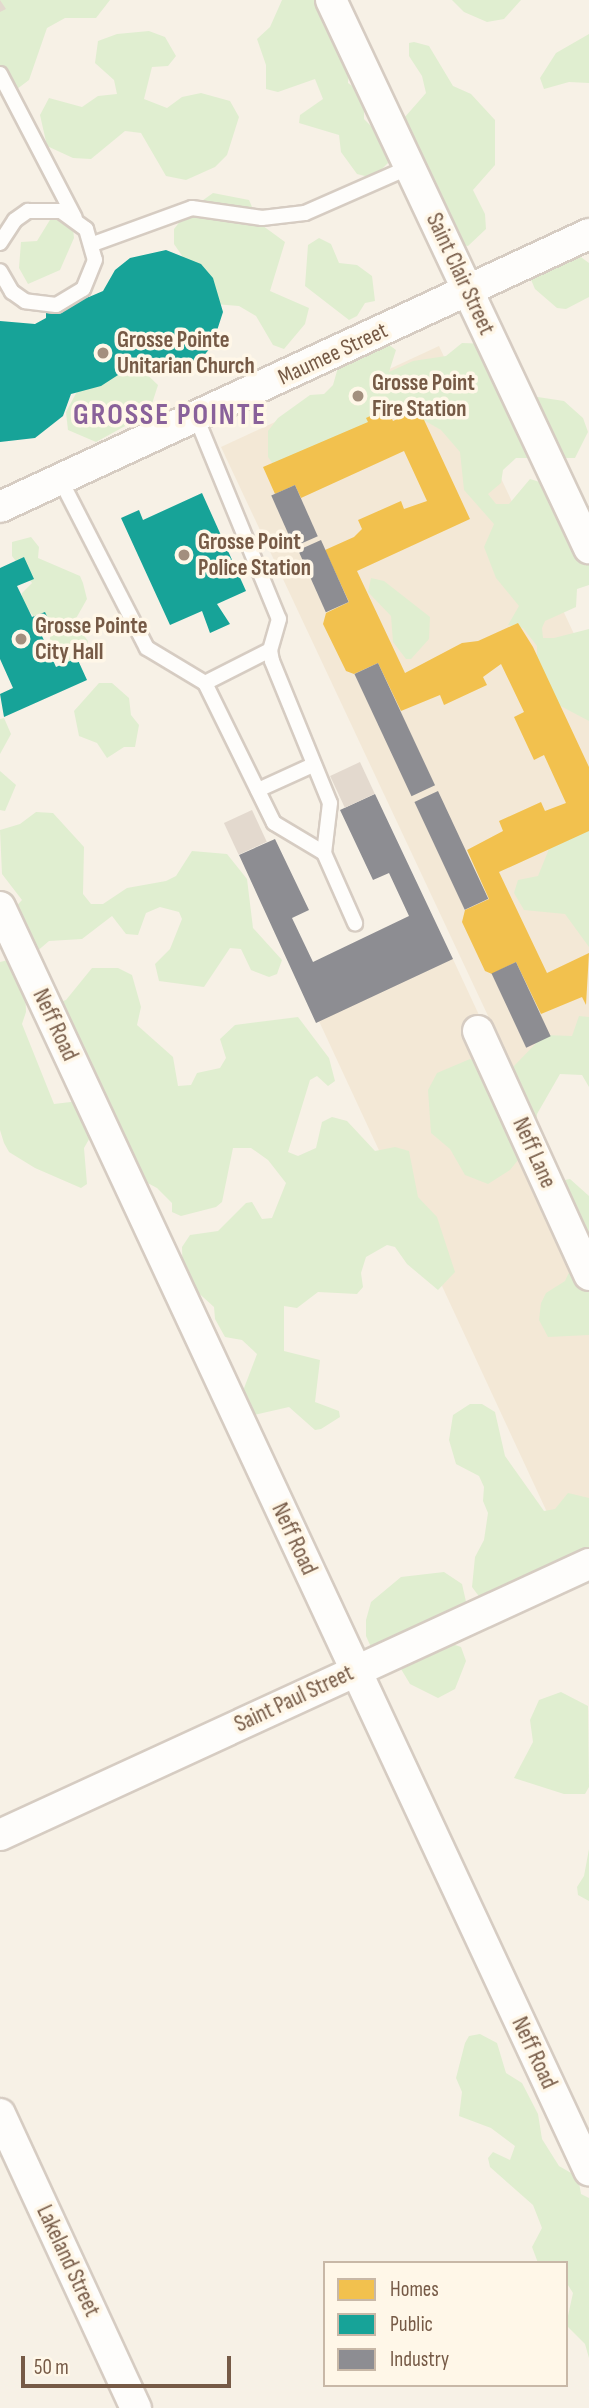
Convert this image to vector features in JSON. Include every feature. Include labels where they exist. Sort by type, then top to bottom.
[{"type":"street","name":"Saint Clair Street","points":[[331,0],[589,548]]},
{"type":"street","name":"Maumee Street","points":[[0,507],[589,234]]},
{"type":"street","name":"Neff Road","points":[[0,907],[589,2170]]},
{"type":"street","name":"Neff Lane","points":[[478,1031],[589,1275]]},
{"type":"street","name":"Saint Paul Street","points":[[0,1835],[589,1563]]},
{"type":"street","name":"Lakeland Street","points":[[0,2114],[136,2408]]},
{"type":"lane","points":[[0,74],[75,218],[93,244],[91,275],[71,299],[40,305],[25,301],[4,287],[0,271]]},
{"type":"lane","points":[[93,244],[192,208],[262,218],[305,214],[410,167]]},
{"type":"lane","points":[[0,243],[15,220],[28,211],[52,209],[75,218]]},
{"type":"lane","points":[[196,417],[279,619],[270,650],[330,803],[324,853],[355,923]]},
{"type":"lane","points":[[60,480],[148,648],[205,683],[274,823],[324,853]]},
{"type":"lane","points":[[205,683],[270,650]]},
{"type":"lane","points":[[258,790],[313,765]]},
{"type":"shaded area","points":[[439,346],[589,666],[589,1052],[520,1084],[221,447]]},
{"type":"shaded area","points":[[452,957],[589,1251],[589,1524],[559,1538],[318,1019]]},
{"type":"green space","points":[[0,0],[110,0],[96,18],[65,18],[47,28],[29,80],[17,89],[0,87]]},
{"type":"green space","points":[[282,0],[320,0],[349,68],[348,83],[364,94],[364,119],[390,145],[388,163],[369,177],[357,174],[341,152],[339,135],[299,123],[300,115],[323,99],[315,79],[278,92],[266,89],[266,65],[257,39],[270,27]]},
{"type":"green space","points":[[452,0],[521,0],[504,19],[487,22],[464,12]]},
{"type":"green space","points":[[149,31],[165,37],[176,56],[168,66],[152,67],[144,99],[167,108],[182,97],[201,93],[230,101],[239,117],[227,155],[215,167],[186,180],[166,176],[141,133],[125,131],[91,159],[73,158],[47,146],[40,115],[49,98],[82,107],[98,96],[117,94],[114,80],[95,63],[98,41],[117,34]]},
{"type":"green space","points":[[589,34],[589,83],[569,82],[544,89],[540,78],[556,53]]},
{"type":"green space","points":[[409,43],[429,46],[453,86],[471,94],[495,120],[495,165],[473,190],[485,214],[486,229],[468,246],[462,245],[397,126],[426,93],[422,76],[409,56]]},
{"type":"green space","points":[[213,193],[249,200],[259,223],[285,242],[270,291],[309,308],[305,324],[284,349],[273,345],[256,316],[239,306],[215,304],[174,244],[174,229],[188,211]]},
{"type":"green space","points":[[53,215],[73,228],[74,238],[60,270],[28,284],[19,268],[21,242],[37,241]]},
{"type":"green space","points":[[319,238],[331,244],[339,263],[357,265],[372,276],[375,301],[365,303],[357,316],[349,320],[305,286],[308,245]]},
{"type":"green space","points":[[578,255],[589,263],[589,297],[566,309],[557,308],[535,289],[529,275]]},
{"type":"green space","points":[[384,341],[396,350],[389,372],[413,361],[446,356],[462,343],[489,344],[531,396],[564,401],[583,418],[588,432],[575,458],[516,458],[503,470],[501,483],[488,494],[496,504],[509,504],[530,479],[543,483],[589,539],[589,585],[577,589],[576,607],[545,621],[542,628],[543,638],[554,638],[589,629],[589,721],[551,701],[537,675],[537,646],[523,628],[508,625],[519,606],[496,578],[484,547],[494,524],[464,490],[460,452],[441,430],[406,410],[394,410],[279,472],[268,457],[268,431],[278,418],[310,395],[324,394],[333,385],[339,364]]},
{"type":"green space","points":[[138,366],[158,385],[149,413],[96,442],[68,430],[66,412],[80,386]]},
{"type":"green space","points":[[31,537],[39,547],[38,558],[80,576],[83,583],[87,599],[74,622],[88,641],[83,661],[69,664],[55,654],[49,643],[53,623],[34,617],[22,602],[22,593],[32,583],[12,556],[12,542]]},
{"type":"green space","points":[[371,578],[384,581],[430,617],[429,639],[411,659],[406,659],[393,642],[391,616],[368,592]]},
{"type":"green space","points":[[99,683],[112,683],[129,698],[131,715],[139,725],[135,747],[124,747],[107,758],[97,743],[79,736],[74,711]]},
{"type":"green space","points":[[4,718],[11,734],[0,754],[0,719]]},
{"type":"green space","points":[[0,771],[16,785],[5,811],[0,810]]},
{"type":"green space","points":[[36,812],[53,813],[84,847],[83,894],[91,904],[103,904],[127,888],[166,881],[176,876],[192,851],[227,854],[247,879],[253,928],[282,960],[277,974],[269,977],[251,970],[241,949],[230,948],[204,987],[159,981],[155,964],[170,949],[182,919],[179,912],[160,907],[146,913],[138,935],[126,934],[112,916],[82,939],[49,941],[35,953],[25,983],[26,1012],[22,1024],[54,1104],[79,1101],[86,1051],[50,1005],[66,1000],[92,968],[118,968],[132,975],[141,1007],[137,1025],[173,1057],[178,1086],[191,1085],[197,1073],[220,1068],[226,1058],[220,1039],[235,1025],[298,1017],[329,1058],[335,1081],[328,1086],[317,1076],[310,1080],[288,1152],[298,1156],[316,1148],[322,1122],[332,1117],[347,1121],[375,1151],[395,1147],[409,1151],[418,1197],[437,1217],[455,1272],[438,1290],[407,1264],[395,1247],[387,1245],[366,1257],[361,1273],[363,1287],[357,1294],[318,1292],[297,1308],[284,1306],[284,1351],[320,1360],[315,1402],[339,1411],[340,1417],[321,1429],[315,1430],[289,1407],[249,1416],[241,1396],[257,1354],[242,1340],[225,1337],[215,1319],[214,1307],[183,1279],[182,1247],[190,1235],[218,1231],[246,1203],[252,1202],[262,1219],[272,1218],[286,1183],[268,1160],[251,1148],[233,1148],[222,1202],[216,1207],[181,1216],[172,1212],[172,1203],[157,1188],[140,1179],[92,1134],[84,1148],[87,1184],[81,1188],[35,1168],[9,1152],[4,1143],[0,1130],[0,962],[8,960],[13,910],[22,900],[2,874],[0,830],[20,824]]},
{"type":"green space","points":[[589,817],[589,947],[565,914],[524,910],[514,893],[518,880],[538,876],[551,844]]},
{"type":"green space","points":[[579,1016],[589,1017],[589,1087],[582,1075],[560,1074],[537,1114],[535,1139],[510,1170],[488,1184],[465,1175],[450,1149],[431,1133],[428,1090],[437,1073],[470,1059],[509,1080],[513,1067],[544,1035],[572,1036]]},
{"type":"green space","points":[[570,1179],[589,1196],[589,1335],[548,1337],[539,1320],[541,1303],[546,1293],[565,1281],[573,1264],[559,1249],[545,1213],[555,1182]]},
{"type":"green space","points":[[470,1404],[482,1404],[495,1412],[505,1456],[544,1511],[555,1509],[568,1493],[589,1498],[589,1568],[481,1599],[472,1587],[475,1557],[484,1540],[488,1513],[483,1501],[484,1487],[479,1476],[456,1464],[449,1440],[453,1415]]},
{"type":"green space","points":[[444,1572],[462,1584],[467,1606],[447,1642],[461,1647],[466,1661],[455,1689],[438,1698],[410,1684],[401,1669],[375,1656],[366,1636],[366,1620],[371,1602],[401,1577]]},
{"type":"green space","points":[[561,1692],[588,1706],[589,1787],[585,1794],[564,1794],[514,1778],[533,1742],[530,1720],[539,1700]]},
{"type":"green space","points":[[589,1849],[589,1901],[578,1895],[577,1887],[584,1876]]},
{"type":"green space","points":[[480,2034],[497,2043],[506,2073],[522,2083],[538,2114],[542,2139],[559,2166],[578,2177],[581,2194],[589,2198],[589,2358],[585,2344],[568,2327],[573,2293],[568,2285],[568,2261],[537,2261],[532,2247],[542,2228],[533,2205],[490,2167],[488,2158],[493,2152],[510,2160],[515,2146],[491,2128],[459,2116],[462,2092],[456,2078],[469,2036]]},
{"type":"building: Homes","points":[[387,408],[393,421],[419,409],[470,519],[357,571],[405,673],[462,643],[478,641],[518,623],[533,647],[589,767],[589,831],[499,872],[547,973],[589,953],[586,1005],[582,997],[541,1014],[516,962],[492,974],[485,971],[462,922],[465,910],[489,899],[467,850],[503,831],[499,821],[541,802],[545,811],[566,803],[544,755],[534,760],[514,717],[524,712],[501,664],[483,677],[487,685],[444,705],[440,695],[401,711],[378,663],[354,674],[346,671],[323,624],[326,613],[349,602],[325,550],[354,537],[362,529],[358,520],[401,501],[404,509],[427,501],[404,451],[301,498],[295,485],[275,494],[263,467],[368,422],[366,418]]},
{"type":"building: Public","name":"Grosse Pointe Unitarian Church","points":[[166,250],[201,264],[213,278],[223,312],[212,346],[200,360],[167,373],[132,366],[101,386],[71,394],[63,416],[35,438],[0,442],[0,321],[35,324],[46,318],[46,310],[85,293],[89,297],[103,291],[115,270],[130,258]]},
{"type":"building: Public","name":"Grosse Point Police Station","points":[[202,493],[246,591],[217,604],[230,624],[210,633],[202,611],[170,625],[121,518],[139,510],[143,520]]},
{"type":"building: Public","name":"Grosse Pointe City Hall","points":[[24,557],[34,579],[17,586],[32,617],[45,612],[54,631],[42,636],[56,667],[77,658],[87,680],[4,717],[0,694],[13,688],[0,659],[0,568]]},
{"type":"building: Industry","points":[[295,485],[318,536],[294,547],[271,496]]},
{"type":"building: Industry","points":[[321,540],[349,602],[326,612],[298,550]]},
{"type":"building: Industry","points":[[378,663],[435,785],[411,796],[354,674]]},
{"type":"building: Industry","points":[[438,791],[488,899],[465,910],[414,802]]},
{"type":"building: Industry","points":[[375,794],[453,959],[316,1023],[239,855],[275,839],[309,910],[292,918],[313,962],[409,916],[389,873],[373,880],[340,810]]},
{"type":"building: Industry","points":[[516,962],[551,1036],[526,1048],[492,973]]},
{"type":"building: Other","points":[[0,0],[6,9],[0,12]]},
{"type":"building: Other","points":[[360,762],[375,794],[345,808],[330,776]]},
{"type":"building: Other","points":[[252,810],[267,842],[239,855],[224,823]]},
{"type":"place","name":"Grosse Pointe Unitarian Church","points":[[103,353]]},
{"type":"place","name":"Grosse Point Fire Station","points":[[358,396]]},
{"type":"place","name":"Grosse Point Police Station","points":[[184,555]]},
{"type":"place","name":"Grosse Pointe City Hall","points":[[21,639]]},
{"type":"district","name":"GROSSE POINTE","points":[[170,415]]}]
